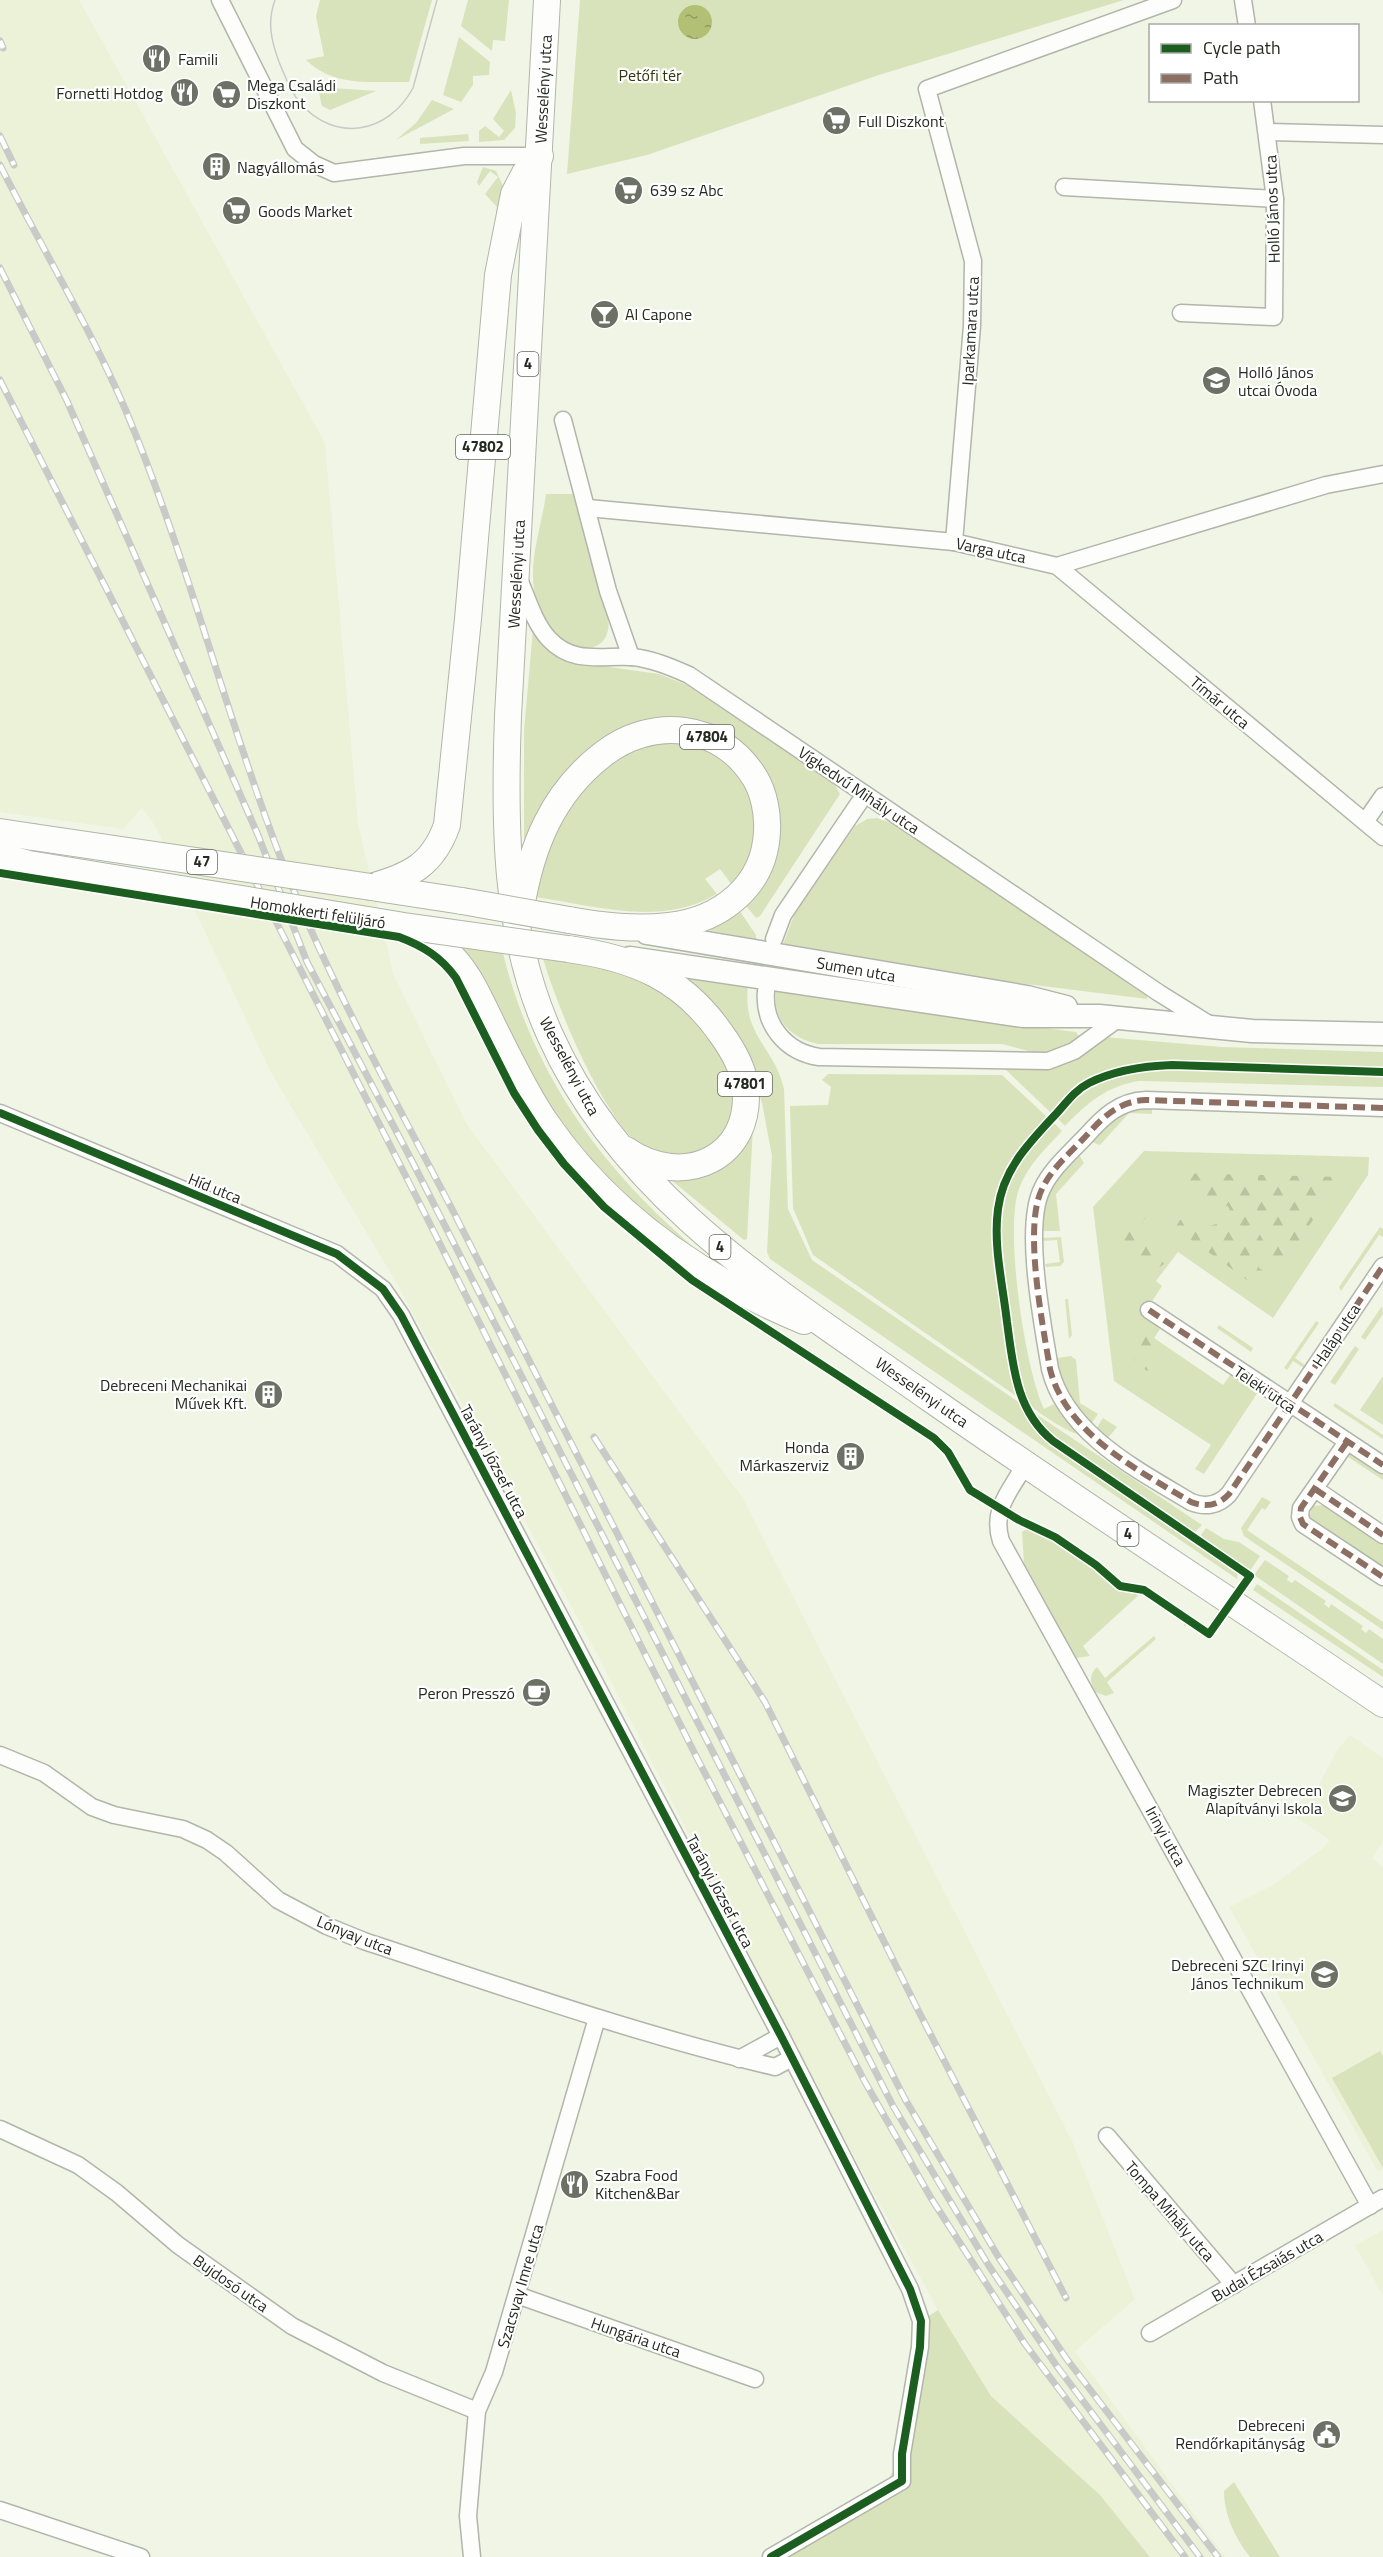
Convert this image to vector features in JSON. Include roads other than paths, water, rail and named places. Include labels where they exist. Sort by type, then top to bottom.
[{"type":"main road","name":"Wesselényi utca","points":[[547,0],[508,716],[505,834],[511,892],[520,944],[534,995],[550,1035],[581,1095],[612,1139],[661,1196],[704,1234],[844,1338],[1025,1465],[1383,1704]]},
{"type":"main road","name":"47802","points":[[371,887],[411,873],[433,854],[444,835],[450,810],[498,275],[514,194],[525,173],[540,156]]},
{"type":"main road","name":"47804","points":[[520,944],[525,885],[538,838],[560,798],[582,771],[625,739],[655,729],[692,731],[720,743],[743,763],[756,779],[762,797],[767,836],[762,861],[754,877],[737,898],[703,918],[669,926],[611,927]]},
{"type":"main road","name":"Homokkerti felüljáró","points":[[0,832],[371,887],[611,927]]},
{"type":"main road","name":"Homokkerti felüljáró","points":[[0,856],[28,864],[404,926],[608,954]]},
{"type":"main road","points":[[404,926],[439,945],[462,968],[535,1106],[560,1141],[595,1182],[642,1227],[699,1269],[751,1298],[844,1338]]},
{"type":"main road","name":"47801","points":[[608,954],[657,974],[697,1004],[732,1050],[743,1076],[745,1094],[744,1113],[737,1133],[724,1150],[706,1163],[683,1168],[661,1166],[638,1157],[612,1139]]},
{"type":"street","points":[[220,0],[295,149],[314,164],[334,173],[464,156],[540,156]]},
{"type":"street","name":"Iparkamara utca","points":[[954,542],[972,326],[973,261],[927,89],[1173,0]]},
{"type":"street","points":[[1244,0],[1247,24]]},
{"type":"street","name":"Holló János utca","points":[[1181,313],[1274,317],[1275,199],[1262,102]]},
{"type":"street","points":[[1268,132],[1383,135]]},
{"type":"street","points":[[1064,187],[1275,199]]},
{"type":"street","points":[[563,420],[608,591],[631,657]]},
{"type":"street","name":"Varga utca","points":[[588,508],[954,542],[1057,566],[1326,485],[1383,474]]},
{"type":"street","name":"Tímár utca","points":[[1057,566],[1383,837]]},
{"type":"street","name":"Vígkedvű Mihály utca","points":[[516,573],[536,619],[556,645],[579,657],[631,657],[668,666],[689,675],[1159,993],[1215,1028]]},
{"type":"street","points":[[774,939],[783,915],[865,794]]},
{"type":"street","points":[[1365,822],[1383,796]]},
{"type":"street","name":"Sumen utca","points":[[611,927],[1027,998],[1109,1017]]},
{"type":"street","name":"Sumen utca","points":[[608,954],[1023,1016],[1109,1017],[1215,1028],[1383,1034]]},
{"type":"street","points":[[766,991],[768,1016],[780,1037],[796,1050],[819,1057],[1048,1061],[1074,1051],[1109,1017]]},
{"type":"street","name":"Haláp utca","points":[[1383,1108],[1146,1100],[1130,1102],[1104,1116],[1049,1177],[1038,1196],[1034,1221],[1034,1246],[1050,1369],[1062,1401],[1088,1433],[1191,1502],[1209,1506],[1222,1501],[1229,1494],[1383,1266]]},
{"type":"street","name":"Híd utca","points":[[0,1113],[337,1254],[383,1289],[401,1314]]},
{"type":"street","name":"Teleki utca","points":[[1149,1310],[1289,1405],[1383,1465]]},
{"type":"street","name":"Tarányi József utca","points":[[401,1314],[781,2036],[910,2289],[921,2321],[920,2348],[902,2454],[902,2481],[771,2557]]},
{"type":"street","points":[[1347,1442],[1300,1512],[1303,1524],[1383,1578]]},
{"type":"street","name":"Irinyi utca","points":[[1025,1465],[997,1513],[996,1525],[1001,1541],[1377,2202]]},
{"type":"street","points":[[1315,1489],[1383,1535]]},
{"type":"street","name":"Lónyay utca","points":[[0,1755],[44,1773],[92,1807],[114,1815],[183,1829],[207,1840],[226,1853],[278,1900],[327,1926],[364,1941],[597,2018],[739,2059],[775,2067],[792,2058]]},
{"type":"street","name":"Szacsvay Imre utca","points":[[472,2557],[468,2516],[477,2411],[494,2372],[597,2018]]},
{"type":"street","points":[[739,2059],[781,2036]]},
{"type":"street","name":"Bujdosó utca","points":[[0,2128],[78,2165],[117,2193],[178,2245],[292,2326],[383,2373],[477,2411]]},
{"type":"street","name":"Tompa Mihály utca","points":[[1107,2136],[1234,2285]]},
{"type":"street","name":"Budai Ézsaiás utca","points":[[1150,2333],[1377,2202]]},
{"type":"street","name":"Hungária utca","points":[[517,2295],[755,2379]]},
{"type":"street","points":[[0,2510],[141,2557]]},
{"type":"water","points":[[695,5],[707,10],[712,22],[707,34],[695,39],[683,34],[678,22],[683,10]]},
{"type":"tram line","points":[[275,0],[271,16],[272,39],[291,88],[300,103],[314,116],[329,124],[345,128],[360,128],[375,124],[390,115],[413,88],[437,0]]},
{"type":"railway","points":[[0,41],[3,48]]},
{"type":"railway","points":[[0,136],[14,165]]},
{"type":"railway","points":[[0,165],[81,318],[126,411],[148,465],[239,741],[278,851],[338,989],[905,2099],[999,2258],[1066,2358],[1218,2557]]},
{"type":"railway","points":[[0,268],[67,401],[258,835],[307,962],[412,1161],[893,2106],[989,2266],[1056,2365],[1200,2557]]},
{"type":"railway","points":[[0,380],[421,1206],[696,1756],[865,2082],[931,2198],[1025,2344],[1185,2557]]},
{"type":"railway","points":[[594,1437],[765,1702],[918,2010],[1066,2298]]},
{"type":"place","name":"Famili","points":[[157,59]]},
{"type":"place","name":"Fornetti Hotdog","points":[[184,93]]},
{"type":"place","name":"Mega Családi Diszkont","points":[[226,94]]},
{"type":"place","name":"Full Diszkont","points":[[837,121]]},
{"type":"place","name":"Nagyállomás","points":[[216,167]]},
{"type":"place","name":"639 sz Abc","points":[[629,190]]},
{"type":"place","name":"Goods Market","points":[[237,211]]},
{"type":"place","name":"Al Capone","points":[[604,314]]},
{"type":"place","name":"Holló János utcai Óvoda","points":[[1217,381]]},
{"type":"place","name":"Debreceni Mechanikai Művek Kft.","points":[[268,1394]]},
{"type":"place","name":"Honda Márkaszerviz","points":[[850,1456]]},
{"type":"place","name":"Peron Presszó","points":[[536,1693]]},
{"type":"place","name":"Magiszter Debrecen Alapítványi Iskola","points":[[1343,1799]]},
{"type":"place","name":"Debreceni SZC Irinyi János Technikum","points":[[1325,1974]]},
{"type":"place","name":"Szabra Food Kitchen&Bar","points":[[574,2184]]},
{"type":"place","name":"Debreceni Rendőrkapitányság","points":[[1326,2434]]},
{"type":"park label","name":"Petőfi tér","points":[[650,75]]}]
